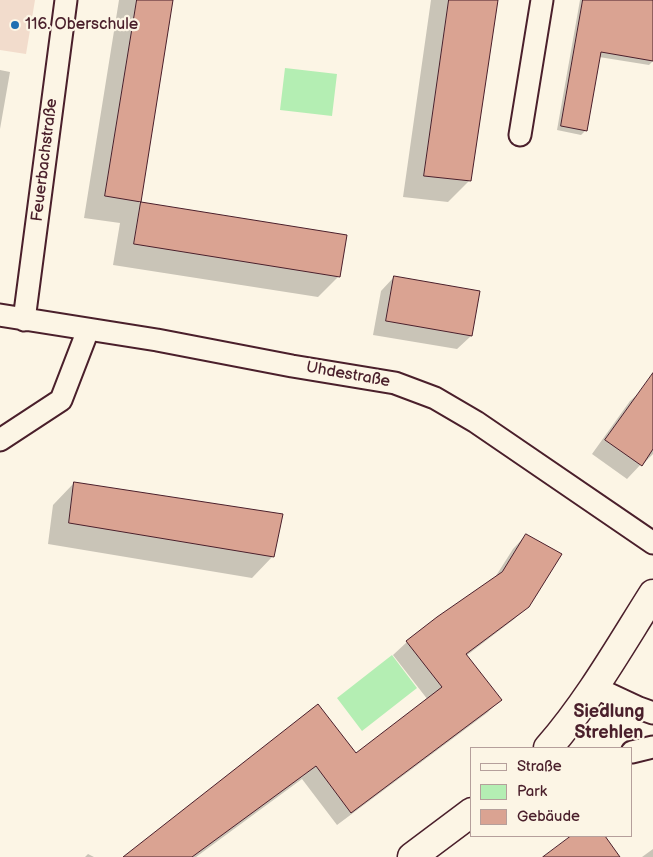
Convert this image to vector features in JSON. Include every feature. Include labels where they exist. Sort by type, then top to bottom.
[{"type":"main road","points":[[549,747],[594,687],[653,594]]},
{"type":"main road","points":[[412,857],[470,814]]},
{"type":"street","name":"Feuerbachstraße","points":[[24,320],[66,0]]},
{"type":"street","points":[[520,135],[542,0]]},
{"type":"street","name":"Uhdestraße","points":[[0,315],[157,340],[292,366],[395,383],[436,398],[476,422],[653,543]]},
{"type":"street","points":[[0,440],[61,400],[88,330]]},
{"type":"street","points":[[594,687],[653,713]]},
{"type":"street","points":[[633,752],[653,747]]},
{"type":"shaded area","name":"116. Oberschule","points":[[0,0],[35,0],[26,54],[0,50]]},
{"type":"green space","points":[[285,68],[337,74],[332,116],[280,110]]},
{"type":"green space","points":[[392,655],[417,688],[362,731],[337,698]]},
{"type":"building","points":[[137,0],[173,0],[141,202],[105,196]]},
{"type":"building","points":[[449,0],[498,0],[471,181],[424,176]]},
{"type":"building","points":[[583,0],[653,0],[653,61],[601,52],[587,131],[561,126]]},
{"type":"building","points":[[141,202],[347,235],[340,277],[134,244]]},
{"type":"building","points":[[394,276],[480,291],[472,336],[386,321]]},
{"type":"building","points":[[653,373],[653,449],[642,466],[605,440]]},
{"type":"building","points":[[74,482],[283,514],[274,557],[69,523]]},
{"type":"building","points":[[526,534],[562,554],[529,607],[466,654],[502,700],[351,813],[316,766],[192,857],[123,857],[318,704],[356,753],[442,687],[406,641],[502,572]]},
{"type":"building","points":[[570,837],[606,837],[620,857],[543,857]]},
{"type":"place","name":"116. Oberschule","points":[[15,25]]},
{"type":"district","name":"Siedlung Strehlen","points":[[609,722]]}]
